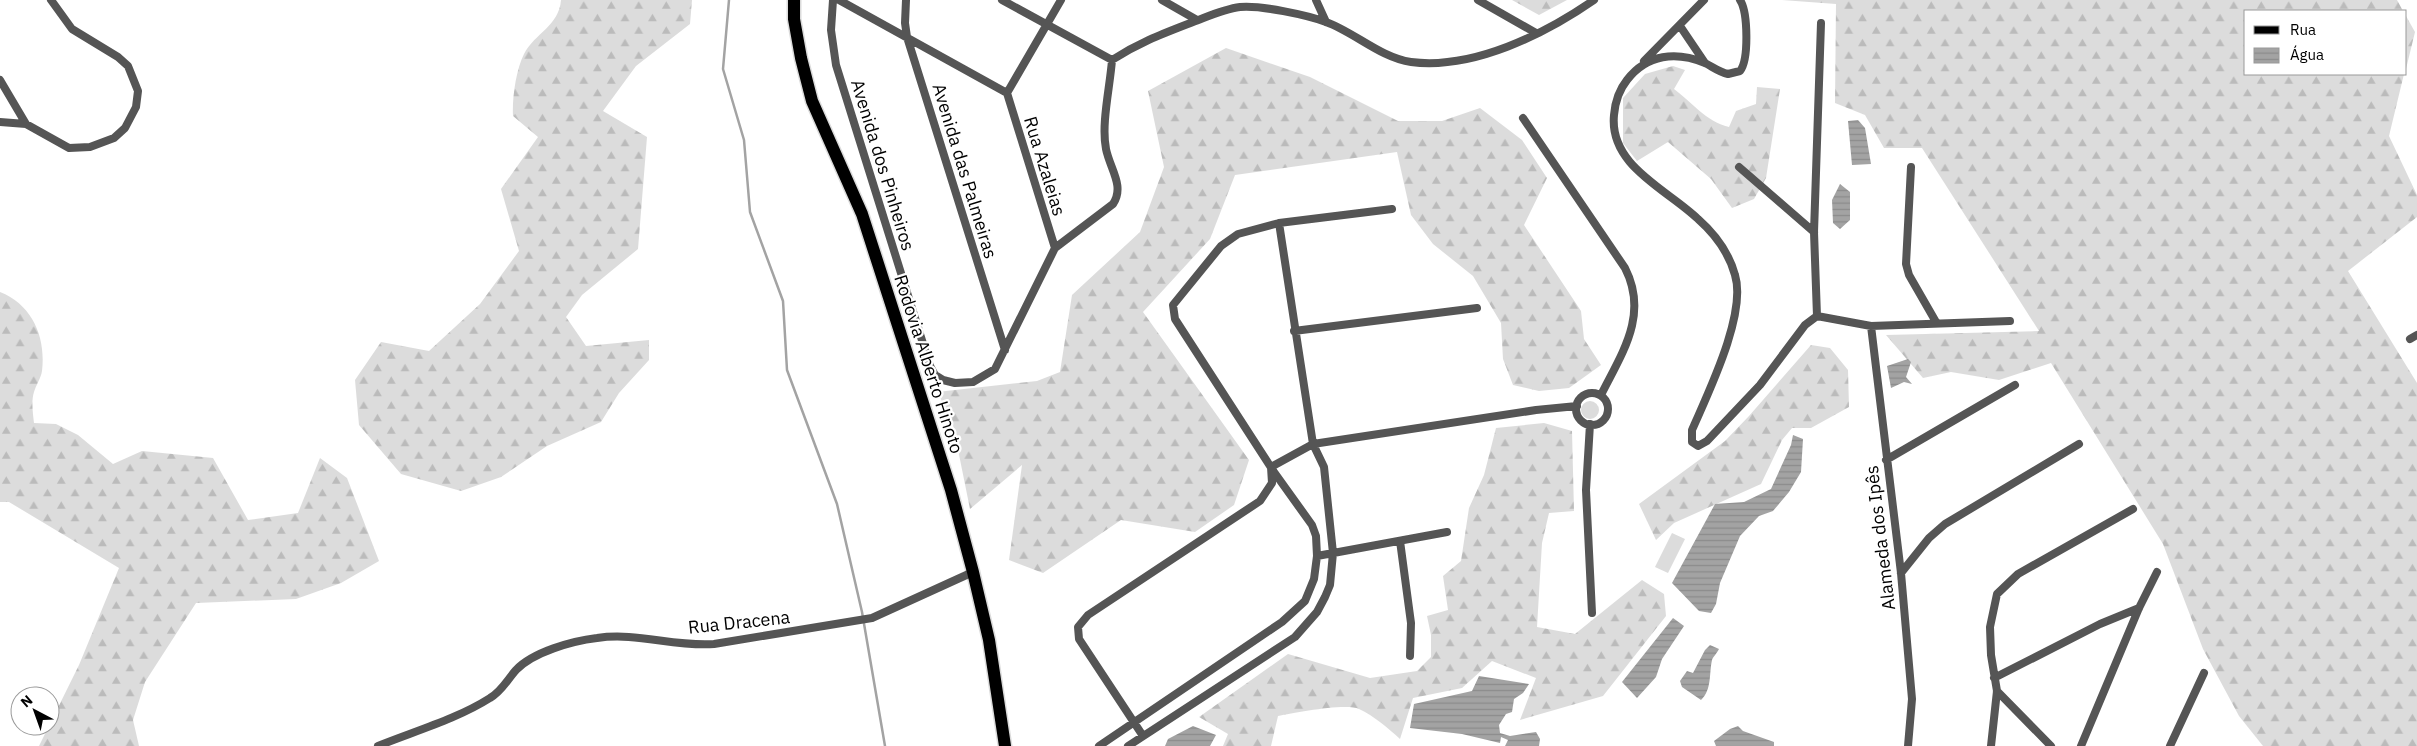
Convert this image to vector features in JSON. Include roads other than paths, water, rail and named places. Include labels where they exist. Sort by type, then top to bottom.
[{"type":"main road","name":"Rodovia Alberto Hinoto","points":[[794,0],[794,19],[801,58],[812,101],[862,214],[951,490],[973,572],[995,669],[1005,746]]},
{"type":"street","points":[[0,122],[26,124],[69,148],[90,147],[114,138],[125,128],[136,107],[138,91],[128,66],[118,57],[72,29],[51,0]]},
{"type":"street","name":"Avenida dos Pinheiros","points":[[833,0],[831,30],[836,65],[930,366],[935,375],[943,380],[955,383],[973,382],[995,369],[1005,350]]},
{"type":"street","points":[[839,0],[1007,93],[1061,0]]},
{"type":"street","name":"Avenida das Palmeiras","points":[[906,0],[905,23],[907,37],[1005,350]]},
{"type":"street","points":[[1002,0],[1112,60]]},
{"type":"street","points":[[1162,0],[1197,20]]},
{"type":"street","points":[[1316,0],[1326,22]]},
{"type":"street","points":[[1478,0],[1536,33]]},
{"type":"street","points":[[1112,60],[1140,42],[1227,9],[1243,7],[1260,8],[1326,22],[1397,58],[1411,62],[1439,62],[1489,54],[1536,33],[1594,0]]},
{"type":"street","points":[[1704,0],[1636,70],[1620,92],[1615,106],[1613,124],[1617,146],[1629,162],[1704,225],[1725,250],[1736,277],[1738,292],[1734,316],[1725,349],[1692,430],[1692,442],[1695,446],[1707,441],[1760,385],[1805,325],[1817,316],[1871,326],[1936,322],[2010,321]]},
{"type":"street","points":[[1636,70],[1654,59],[1674,55],[1706,63],[1728,74],[1735,74],[1742,68],[1746,31],[1744,7],[1740,0]]},
{"type":"street","points":[[1817,316],[1814,232],[1821,23]]},
{"type":"street","points":[[1680,26],[1706,63]]},
{"type":"street","points":[[1005,350],[1055,248],[1113,204],[1118,196],[1118,187],[1105,141],[1112,60]]},
{"type":"street","points":[[0,80],[26,124]]},
{"type":"street","name":"Rua Azaleias","points":[[1007,93],[1055,248]]},
{"type":"street","points":[[1523,118],[1625,268],[1634,289],[1636,301],[1630,330],[1622,353],[1601,395]]},
{"type":"street","points":[[1911,167],[1906,264],[1909,275],[1936,322]]},
{"type":"street","points":[[1739,168],[1814,232]]},
{"type":"street","points":[[1099,746],[1282,622],[1304,602],[1314,579],[1317,556],[1316,536],[1312,525],[1271,467],[1174,319],[1172,311],[1177,297],[1230,239],[1251,229],[1392,209]]},
{"type":"street","points":[[1128,746],[1295,636],[1317,612],[1330,585],[1333,553],[1324,467],[1313,444],[1294,331],[1279,224]]},
{"type":"street","points":[[1294,331],[1477,308]]},
{"type":"street","name":"Alameda dos Ipês","points":[[1871,326],[1901,573],[1912,699],[1908,746]]},
{"type":"street","points":[[1886,460],[2015,384]]},
{"type":"street","points":[[1594,393],[1601,395],[1608,406],[1606,416],[1600,423],[1590,424],[1579,418],[1577,406],[1584,395],[1594,393]]},
{"type":"street","points":[[1271,467],[1313,444],[1536,410],[1577,406]]},
{"type":"street","points":[[1590,424],[1586,490],[1592,613]]},
{"type":"street","points":[[1901,573],[1929,538],[1945,524],[2079,444]]},
{"type":"street","points":[[1143,736],[1079,639],[1078,627],[1088,615],[1260,501],[1272,483],[1271,467]]},
{"type":"street","points":[[1991,746],[1997,691],[1994,678],[1990,627],[1997,594],[2018,574],[2133,509]]},
{"type":"street","points":[[1317,556],[1447,532]]},
{"type":"street","points":[[1400,541],[1411,623],[1410,656]]},
{"type":"street","name":"Rua Dracena","points":[[378,746],[492,698],[516,670],[536,655],[596,638],[641,637],[693,646],[855,622],[872,618],[973,572]]},
{"type":"street","points":[[2081,746],[2139,608],[2157,572]]},
{"type":"street","points":[[1994,678],[2100,624],[2139,608]]},
{"type":"street","points":[[2170,746],[2204,673]]},
{"type":"street","points":[[1997,691],[2051,746]]},
{"type":"water","points":[[1858,120],[1865,128],[1871,164],[1852,165],[1848,121]]},
{"type":"water","points":[[1840,184],[1850,192],[1850,220],[1840,229],[1833,223],[1832,200]]},
{"type":"water","points":[[1908,359],[1911,362],[1906,377],[1912,384],[1904,382],[1891,388],[1887,366]]},
{"type":"water","points":[[1793,435],[1803,439],[1801,472],[1789,492],[1773,511],[1759,516],[1740,536],[1720,583],[1716,604],[1711,613],[1699,611],[1672,583],[1715,504],[1744,502],[1771,489],[1791,445]]},
{"type":"water","points":[[1673,618],[1684,626],[1662,659],[1656,677],[1637,698],[1622,682]]},
{"type":"water","points":[[1710,645],[1719,649],[1712,660],[1709,686],[1701,700],[1682,687],[1680,681],[1687,671],[1693,673],[1705,650]]},
{"type":"water","points":[[1479,676],[1529,684],[1523,693],[1514,699],[1512,712],[1506,714],[1499,725],[1500,733],[1510,736],[1536,732],[1540,739],[1539,746],[1505,746],[1508,740],[1501,737],[1500,743],[1462,734],[1410,728],[1414,704],[1472,691]]},
{"type":"water","points":[[1193,726],[1216,735],[1210,746],[1165,746],[1168,739]]},
{"type":"water","points":[[1738,726],[1743,731],[1774,742],[1774,746],[1716,746],[1714,741],[1730,729]]},
{"type":"waterway","points":[[729,0],[723,69],[744,140],[750,212],[783,301],[787,370],[837,504],[862,612],[885,746]]}]
